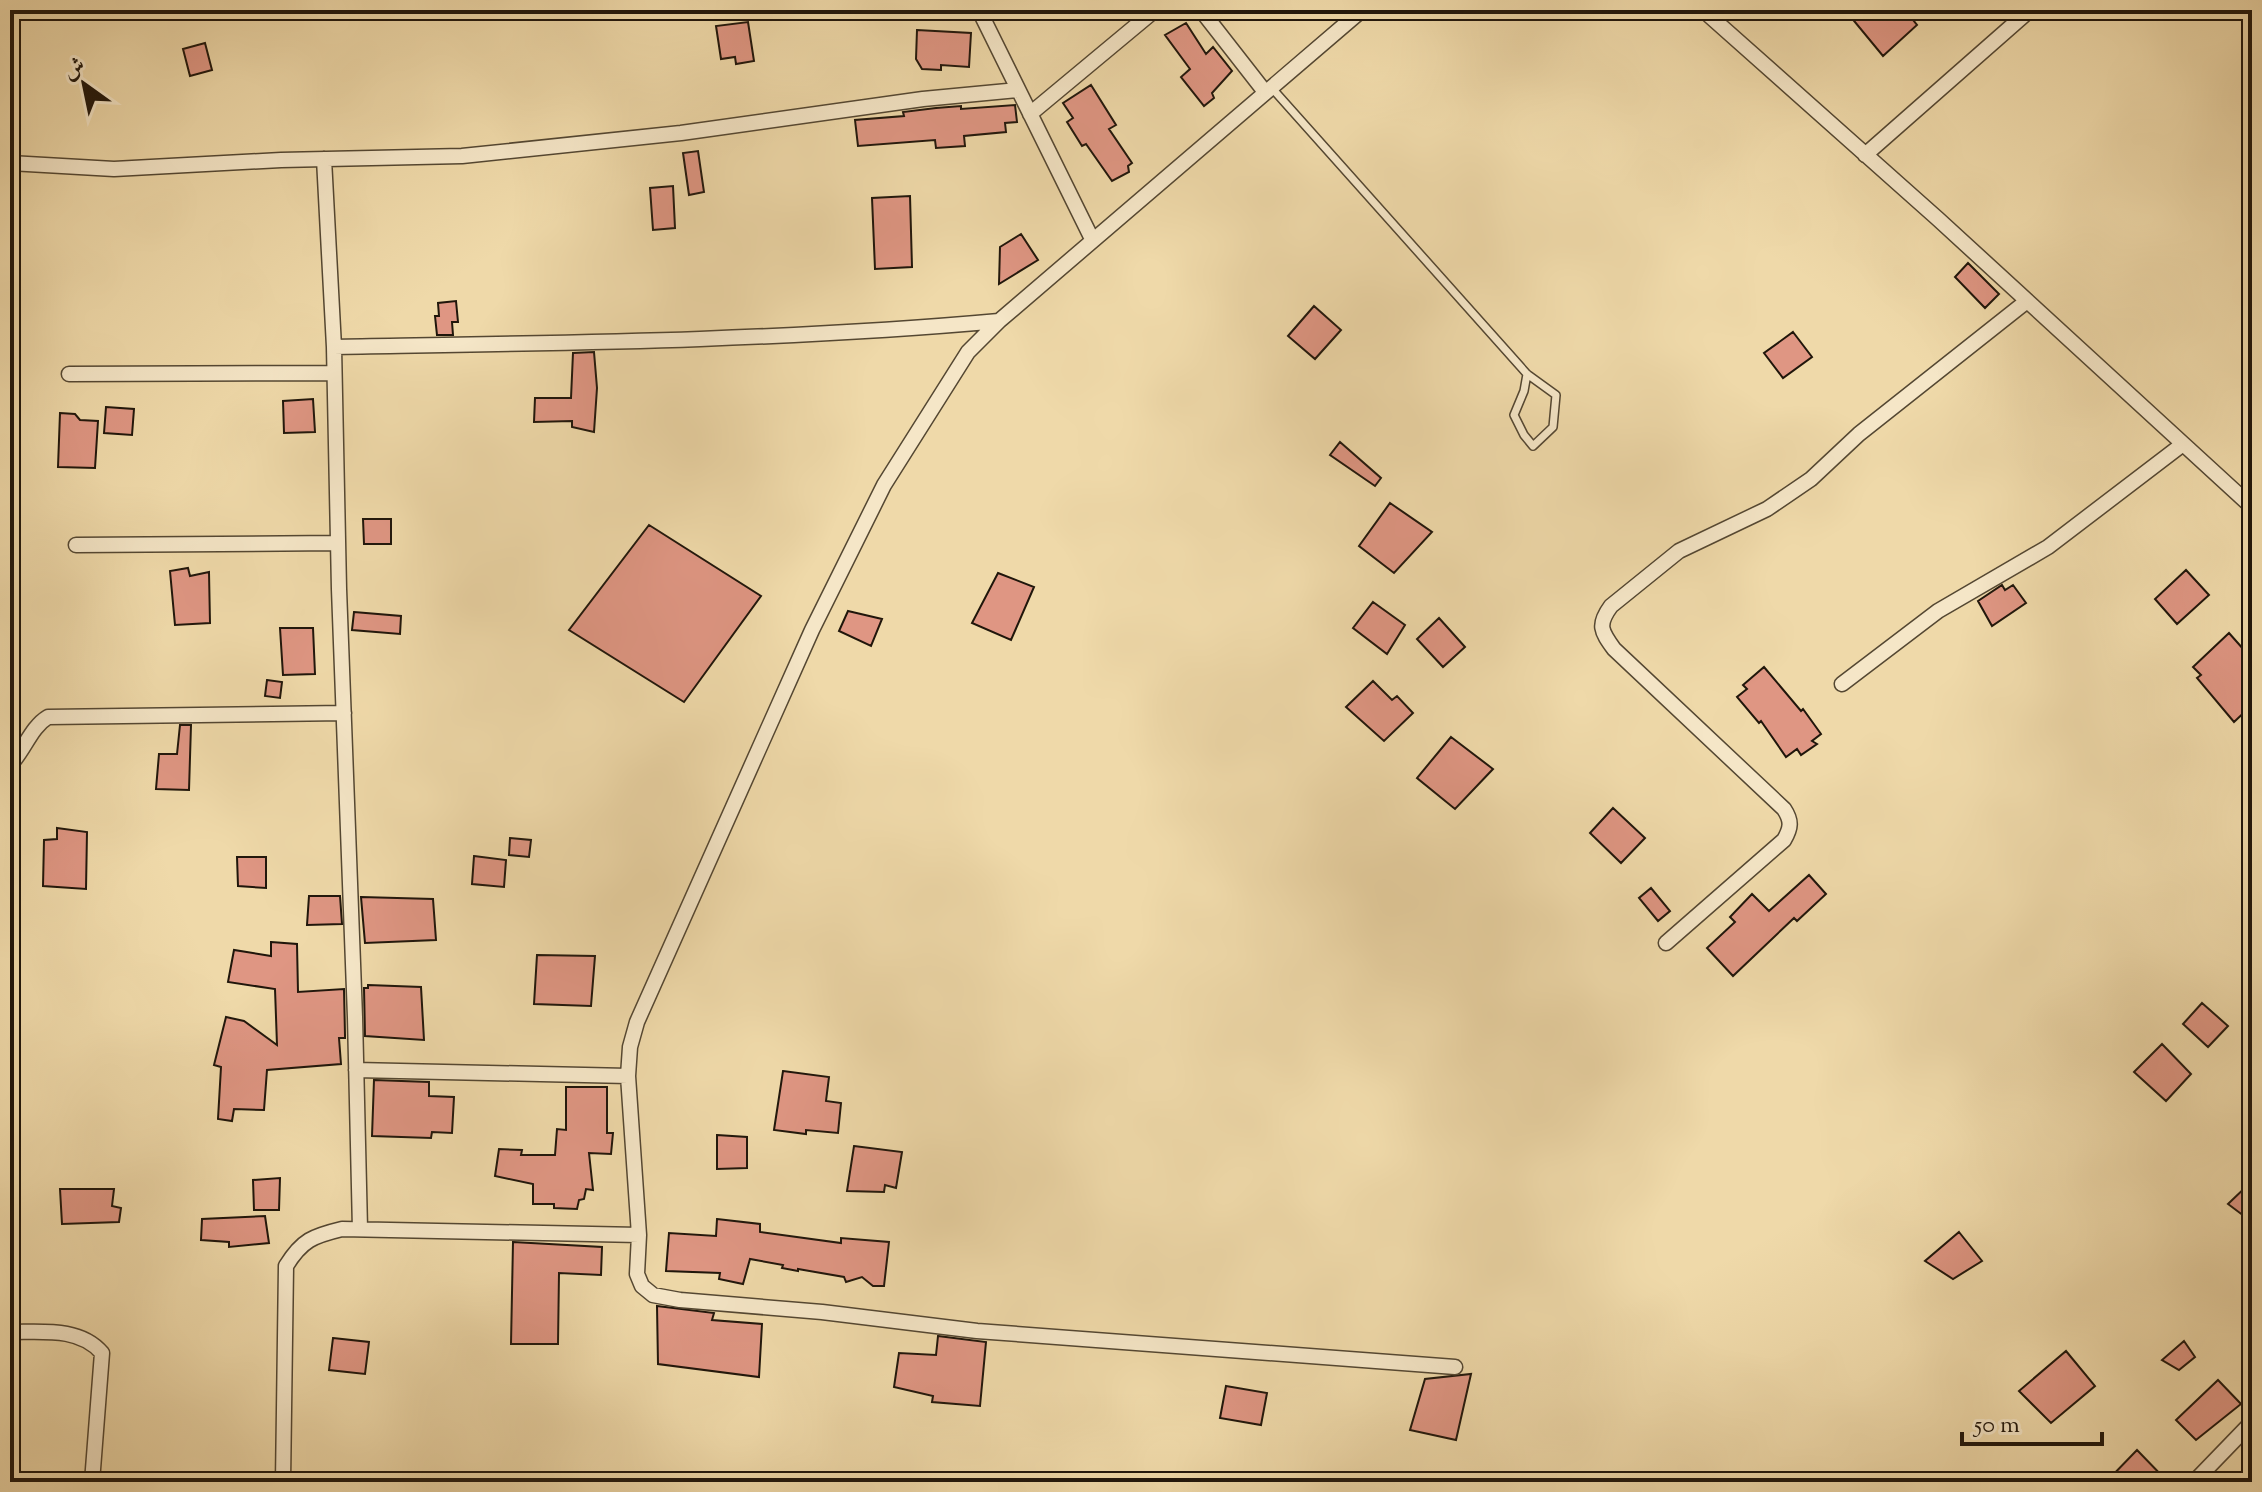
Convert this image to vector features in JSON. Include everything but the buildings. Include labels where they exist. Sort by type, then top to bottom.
[{"type":"street","points":[[979,10],[1092,239]]},
{"type":"street","points":[[1030,114],[1155,10]]},
{"type":"street","points":[[1201,10],[1268,90]]},
{"type":"street","points":[[1362,10],[999,321],[968,352],[884,485],[818,617],[637,1022],[630,1047],[628,1076],[639,1235],[637,1274],[642,1286],[653,1295],[680,1300],[822,1312],[977,1331],[1455,1367]]},
{"type":"street","points":[[1703,10],[2252,507]]},
{"type":"street","points":[[1865,155],[2030,10]]},
{"type":"street","points":[[10,163],[114,169],[462,156],[681,133],[923,99],[1018,90]]},
{"type":"street","points":[[324,159],[334,347],[360,1229]]},
{"type":"street","points":[[1666,943],[1784,840],[1791,820],[1784,809],[1614,649],[1602,633],[1603,618],[1611,606],[1679,551],[1767,509],[1811,479],[1859,434],[2027,301]]},
{"type":"street","points":[[334,347],[699,339],[884,331],[999,321]]},
{"type":"street","points":[[69,374],[334,373]]},
{"type":"street","points":[[1842,684],[1938,611],[2048,547],[2183,444]]},
{"type":"street","points":[[76,545],[338,543]]},
{"type":"street","points":[[10,765],[20,755],[40,722],[48,717],[344,713]]},
{"type":"street","points":[[356,1070],[628,1076]]},
{"type":"street","points":[[283,1482],[286,1266],[298,1247],[315,1236],[342,1229],[639,1235]]},
{"type":"street","points":[[10,1332],[77,1335],[92,1341],[102,1353],[92,1482]]},
{"type":"street","points":[[2194,1482],[2252,1422]]},
{"type":"lane","points":[[1268,90],[1527,374],[1556,395],[1553,427],[1533,446],[1514,415],[1527,374]]}]
